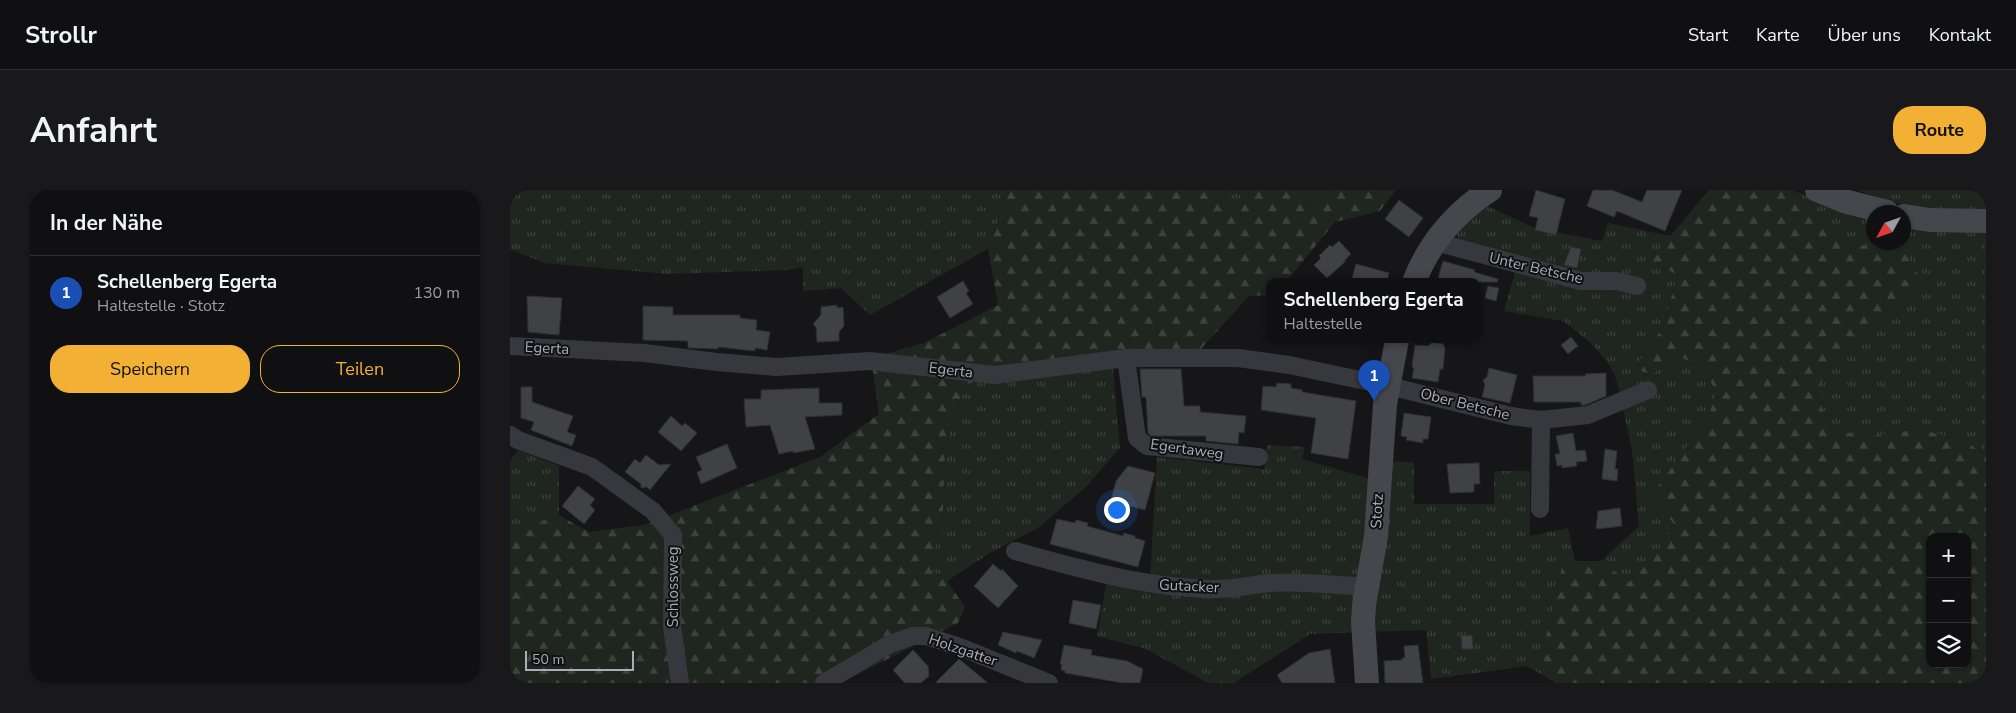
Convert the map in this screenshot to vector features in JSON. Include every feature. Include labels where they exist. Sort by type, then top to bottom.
[{"type":"street","points":[[1416,278],[1436,240],[1464,209],[1490,190]]},
{"type":"street","points":[[1817,190],[1866,206]]},
{"type":"street","points":[[1911,217],[1930,220],[1986,221]]},
{"type":"street","name":"Unter Betsche","points":[[1436,240],[1443,244],[1581,281],[1616,281],[1637,286]]},
{"type":"street","name":"Stotz","points":[[1367,683],[1363,622],[1376,536],[1382,431],[1396,343]]},
{"type":"street","name":"Egerta","points":[[510,346],[644,354],[777,367],[870,361],[995,376],[1126,358],[1238,358],[1289,365],[1389,386]]},
{"type":"street","name":"Egertaweg","points":[[1126,358],[1137,438],[1147,446],[1259,457]]},
{"type":"street","name":"Ober Betsche","points":[[1389,386],[1512,416],[1541,420],[1588,415],[1648,390]]},
{"type":"street","points":[[1540,509],[1541,420]]},
{"type":"street","name":"Schlossweg","points":[[510,435],[518,440],[592,467],[653,511],[673,535],[672,626],[680,683]]},
{"type":"street","name":"Gutacker","points":[[1014,550],[1115,578],[1155,585],[1214,589],[1269,583],[1311,582],[1367,588]]},
{"type":"street","name":"Holzgatter","points":[[824,683],[890,644],[912,636],[926,636],[953,644],[1050,683]]},
{"type":"green space","points":[[510,190],[1009,190],[988,249],[870,315],[841,288],[803,291],[803,267],[789,270],[668,274],[544,263],[510,249]]},
{"type":"green space","points":[[1009,190],[1227,190],[1224,208],[1237,215],[1252,190],[1302,190],[1305,205],[1334,190],[1396,190],[1380,211],[1335,222],[1289,278],[1266,278],[1266,295],[1249,296],[1200,350],[965,384],[945,447],[943,510],[930,570],[947,581],[965,607],[958,623],[841,683],[510,683],[510,533],[559,515],[589,532],[644,525],[820,457],[879,414],[871,358],[924,343],[998,305],[988,249]]},
{"type":"green space","points":[[1227,190],[1252,190],[1237,215],[1224,208]]},
{"type":"green space","points":[[1302,190],[1334,190],[1304,205]]},
{"type":"green space","points":[[1709,190],[1791,190],[1800,196],[1817,223],[1853,246],[1866,245],[1866,250],[1902,250],[1921,279],[1897,313],[1858,331],[1831,361],[1817,393],[1830,430],[1872,436],[1920,429],[1966,442],[1986,455],[1986,683],[1560,683],[1539,654],[1551,622],[1563,561],[1601,561],[1629,582],[1656,555],[1674,524],[1651,496],[1707,419],[1717,393],[1704,370],[1681,357],[1651,374],[1634,369],[1662,329],[1678,275],[1652,262],[1670,236]]},
{"type":"green space","points":[[1791,190],[1866,216],[1866,245],[1853,246],[1817,223],[1800,196]]},
{"type":"green space","points":[[1856,190],[1986,190],[1986,210],[1911,207],[1911,205],[1904,205]]},
{"type":"green space","points":[[1487,206],[1535,228],[1602,241],[1608,223],[1670,236],[1653,262],[1678,275],[1662,329],[1634,369],[1651,374],[1681,357],[1704,370],[1717,393],[1707,419],[1682,455],[1674,524],[1656,555],[1628,583],[1601,561],[1639,526],[1632,450],[1616,378],[1609,364],[1591,343],[1563,321],[1504,311],[1519,258],[1458,239],[1456,232]]},
{"type":"green space","points":[[1911,224],[1986,226],[1986,455],[1966,442],[1920,429],[1872,436],[1830,430],[1817,393],[1831,361],[1858,331],[1897,312],[1898,250],[1911,250]]},
{"type":"green space","points":[[1129,351],[1113,369],[1120,448],[1086,487],[1039,527],[990,553],[947,581],[930,570],[943,510],[945,447],[965,384],[1076,369]]},
{"type":"green space","points":[[1267,445],[1305,447],[1302,459],[1368,478],[1369,461],[1414,462],[1414,504],[1494,504],[1494,471],[1530,471],[1530,536],[1568,528],[1575,561],[1563,561],[1551,622],[1539,654],[1560,683],[1556,683],[1527,666],[1431,679],[1426,630],[1310,634],[1234,683],[1208,683],[1146,649],[1097,636],[1109,569],[1150,577],[1157,457],[1264,469]]},
{"type":"green space","points":[[519,450],[559,466],[559,515],[510,533],[510,460]]},
{"type":"building","points":[[1536,190],[1565,199],[1556,235],[1535,230],[1538,218],[1529,216]]},
{"type":"building","points":[[1593,190],[1612,190],[1642,202],[1647,190],[1682,190],[1665,231],[1617,211],[1614,217],[1587,206]]},
{"type":"building","points":[[1399,200],[1423,218],[1409,237],[1385,219]]},
{"type":"building","points":[[1339,241],[1351,254],[1327,278],[1314,265],[1321,258],[1319,256],[1330,245],[1332,247]]},
{"type":"building","points":[[1571,247],[1581,249],[1577,268],[1564,265]]},
{"type":"building","points":[[1443,261],[1498,279],[1497,282],[1481,282],[1481,278],[1438,278]]},
{"type":"building","points":[[1356,264],[1389,273],[1388,278],[1352,278]]},
{"type":"building","points":[[963,281],[969,291],[966,293],[973,304],[950,318],[937,297]]},
{"type":"building","points":[[1488,286],[1499,288],[1496,301],[1485,298]]},
{"type":"building","points":[[527,296],[562,298],[559,335],[528,332]]},
{"type":"building","points":[[837,305],[837,308],[843,307],[844,326],[839,332],[839,341],[817,342],[816,327],[813,324],[821,315],[821,307]]},
{"type":"building","points":[[643,306],[673,307],[673,315],[740,315],[740,318],[757,320],[756,330],[770,332],[767,350],[755,348],[755,351],[718,347],[718,349],[688,348],[688,341],[643,340]]},
{"type":"building","points":[[1571,337],[1578,346],[1568,354],[1561,345]]},
{"type":"building","points":[[1432,343],[1438,343],[1443,344],[1445,348],[1443,369],[1440,369],[1438,382],[1412,378],[1415,345],[1428,346]]},
{"type":"building","points":[[1489,368],[1517,375],[1510,403],[1482,397],[1485,385],[1483,380],[1487,377]]},
{"type":"building","points":[[1140,369],[1181,369],[1184,406],[1200,406],[1200,412],[1246,416],[1244,433],[1239,432],[1238,444],[1206,441],[1206,436],[1151,436],[1148,433],[1146,397],[1142,397]]},
{"type":"building","points":[[1606,373],[1606,396],[1585,405],[1581,405],[1581,402],[1534,402],[1533,376],[1586,376],[1585,374]]},
{"type":"building","points":[[1277,383],[1291,384],[1291,388],[1302,390],[1302,392],[1356,401],[1348,459],[1311,453],[1316,418],[1261,410],[1263,386],[1276,387]]},
{"type":"building","points":[[521,387],[532,387],[532,402],[573,416],[567,432],[576,435],[572,446],[531,430],[534,422],[521,418]]},
{"type":"building","points":[[819,388],[819,403],[842,403],[842,415],[805,417],[815,449],[779,454],[770,425],[746,427],[744,399],[761,399],[761,390]]},
{"type":"building","points":[[1404,413],[1431,417],[1428,439],[1423,439],[1423,443],[1406,440],[1407,437],[1401,436]]},
{"type":"building","points":[[671,416],[682,426],[685,423],[697,433],[681,451],[658,432]]},
{"type":"building","points":[[1573,433],[1576,451],[1585,450],[1587,461],[1576,462],[1577,466],[1562,468],[1562,465],[1557,466],[1555,454],[1560,454],[1556,436]]},
{"type":"building","points":[[727,444],[737,468],[701,484],[697,472],[702,470],[696,457]]},
{"type":"building","points":[[1605,449],[1617,451],[1615,469],[1618,469],[1617,481],[1602,479]]},
{"type":"building","points":[[646,455],[659,465],[671,464],[650,490],[647,487],[641,488],[641,484],[625,472],[635,459],[640,463]]},
{"type":"building","points":[[1479,463],[1480,484],[1474,484],[1474,492],[1450,493],[1447,464]]},
{"type":"building","points":[[1128,466],[1155,473],[1145,510],[1111,501],[1116,481]]},
{"type":"building","points":[[578,486],[595,499],[590,505],[595,510],[584,524],[562,506]]},
{"type":"building","points":[[1620,508],[1622,526],[1596,529],[1598,511]]},
{"type":"building","points":[[1057,519],[1075,523],[1076,520],[1088,523],[1087,526],[1123,536],[1124,533],[1145,541],[1138,567],[1050,544]]},
{"type":"building","points":[[993,564],[1001,571],[1002,569],[1018,586],[998,608],[974,586]]},
{"type":"building","points":[[1073,600],[1101,605],[1096,629],[1069,623]]},
{"type":"building","points":[[1003,632],[1042,640],[1034,658],[998,645]]},
{"type":"building","points":[[1472,635],[1473,649],[1462,649],[1461,636]]},
{"type":"building","points":[[1064,645],[1092,650],[1091,655],[1127,661],[1143,669],[1140,683],[1123,683],[1065,673],[1065,671],[1061,670],[1062,664],[1060,664]]},
{"type":"building","points":[[1418,645],[1423,683],[1385,683],[1384,661],[1402,660],[1402,658],[1405,658],[1404,646]]},
{"type":"building","points":[[1330,649],[1335,683],[1282,683],[1277,675],[1309,653]]},
{"type":"building","points":[[913,650],[928,666],[929,676],[921,683],[905,683],[893,670]]},
{"type":"building","points":[[959,659],[988,683],[935,683]]},
{"type":"place","name":"Schellenberg Egerta","points":[[1374,401]]}]
